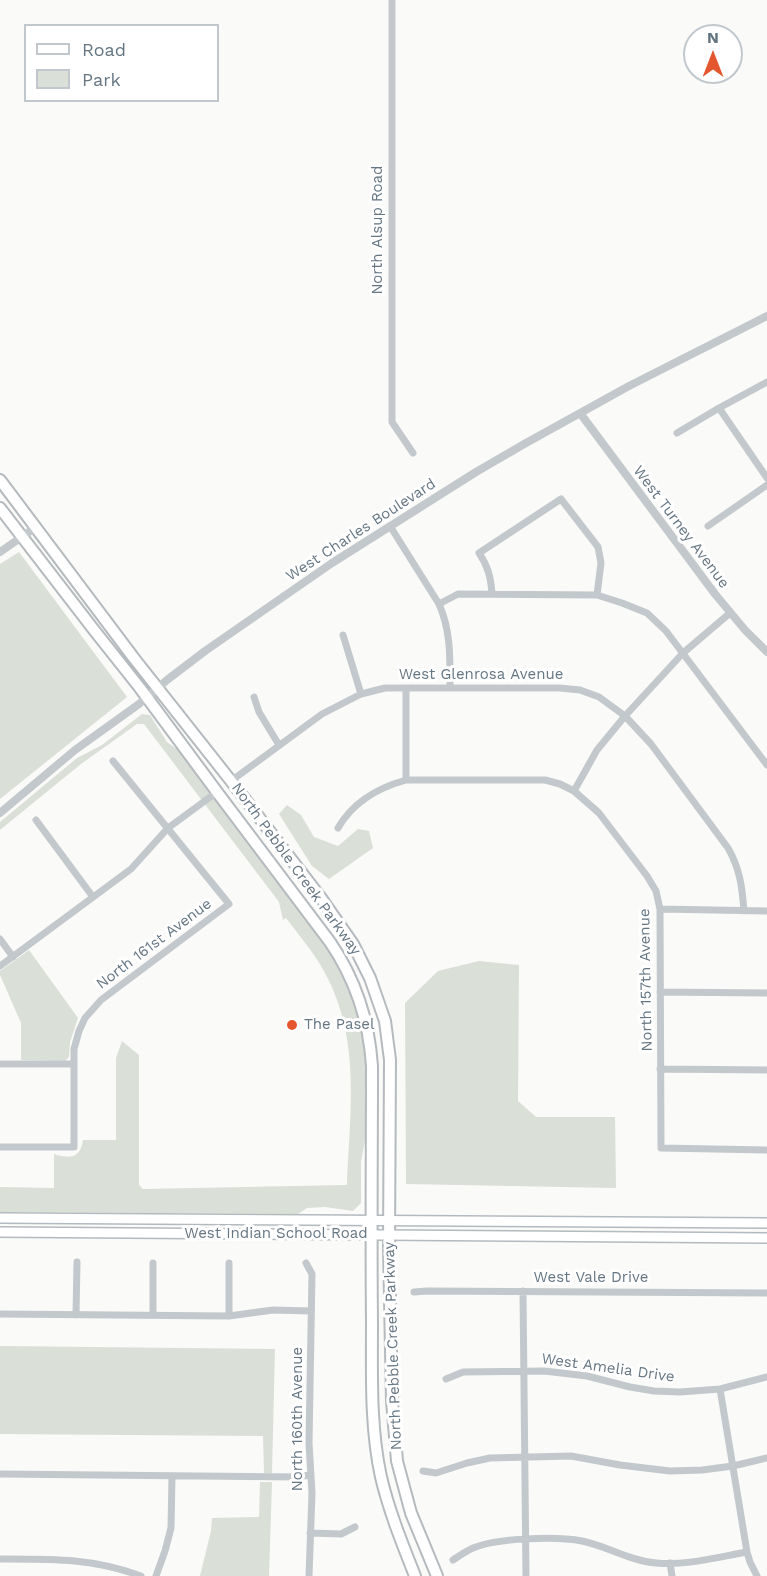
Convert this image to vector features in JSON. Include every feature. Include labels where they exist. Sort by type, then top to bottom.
[{"type":"main road","name":"North Pebble Creek Parkway","points":[[0,480],[347,934],[360,955],[377,996],[385,1021],[390,1060],[389,1235],[392,1401],[397,1461],[411,1513],[437,1576]]},
{"type":"main road","name":"North Pebble Creek Parkway","points":[[0,508],[147,697],[330,942],[346,966],[360,1001],[369,1036],[372,1066],[371,1235],[373,1412],[376,1447],[381,1477],[395,1525],[415,1576]]},
{"type":"main road","points":[[360,1001],[377,996]]},
{"type":"main road","name":"West Indian School Road","points":[[0,1218],[767,1223]]},
{"type":"main road","name":"West Indian School Road","points":[[0,1232],[767,1238]]},
{"type":"street","name":"North Alsup Road","points":[[392,0],[392,422],[413,453]]},
{"type":"street","name":"West Charles Boulevard","points":[[0,813],[75,750],[205,651],[390,526],[476,472],[580,413],[639,380],[767,315]]},
{"type":"street","points":[[677,432],[767,382]]},
{"type":"street","points":[[718,408],[767,478]]},
{"type":"street","name":"West Turney Avenue","points":[[580,413],[730,613],[767,652]]},
{"type":"street","points":[[708,526],[767,485]]},
{"type":"street","points":[[492,594],[490,575],[479,553],[561,499],[598,547],[601,563],[597,595]]},
{"type":"street","points":[[390,526],[445,617],[450,645],[450,687]]},
{"type":"street","points":[[0,552],[36,527]]},
{"type":"street","points":[[439,604],[458,594],[597,595],[647,613],[666,631],[767,765]]},
{"type":"street","points":[[574,791],[597,750],[625,716],[683,653],[730,613]]},
{"type":"street","points":[[343,635],[361,694]]},
{"type":"street","name":"West Glenrosa Avenue","points":[[231,781],[322,714],[361,694],[385,688],[580,690],[599,697],[625,716],[651,744],[728,848],[740,875],[744,911]]},
{"type":"street","points":[[406,688],[406,780]]},
{"type":"street","points":[[254,696],[259,712],[279,746]]},
{"type":"street","name":"North 161st Avenue","points":[[0,1147],[74,1147],[74,1049],[78,1031],[85,1018],[101,1000],[229,904],[113,762]]},
{"type":"street","name":"North 157th Avenue","points":[[338,828],[347,814],[376,791],[406,780],[545,780],[560,784],[589,802],[647,876],[656,891],[660,909],[661,1148],[767,1149]]},
{"type":"street","points":[[0,966],[131,869],[168,828],[217,792]]},
{"type":"street","points":[[36,820],[93,897]]},
{"type":"street","points":[[660,909],[767,911]]},
{"type":"street","points":[[0,939],[13,957]]},
{"type":"street","points":[[660,992],[767,993]]},
{"type":"street","points":[[0,1064],[74,1065]]},
{"type":"street","points":[[660,1069],[767,1070]]},
{"type":"street","points":[[76,1315],[77,1262]]},
{"type":"street","points":[[153,1263],[153,1315]]},
{"type":"street","points":[[229,1263],[229,1316]]},
{"type":"street","name":"North 160th Avenue","points":[[306,1263],[312,1274],[309,1443],[312,1493],[309,1576]]},
{"type":"street","points":[[524,1291],[526,1576]]},
{"type":"street","name":"West Vale Drive","points":[[414,1292],[767,1293]]},
{"type":"street","points":[[0,1314],[229,1316],[273,1310],[311,1311]]},
{"type":"street","name":"West Amelia Drive","points":[[446,1379],[462,1372],[544,1371],[587,1376],[654,1391],[680,1392],[720,1389],[767,1377]]},
{"type":"street","points":[[720,1389],[747,1552],[757,1576]]},
{"type":"street","points":[[423,1471],[436,1473],[467,1462],[525,1456],[571,1456],[670,1471],[733,1466],[767,1458]]},
{"type":"street","points":[[0,1474],[297,1477],[310,1475]]},
{"type":"street","points":[[156,1576],[171,1528],[172,1476]]},
{"type":"street","points":[[310,1533],[341,1534],[355,1527]]},
{"type":"street","points":[[453,1560],[472,1548],[494,1541],[525,1539],[581,1541],[656,1563],[702,1560],[747,1552]]},
{"type":"street","points":[[0,1559],[82,1561],[117,1567],[141,1576]]},
{"type":"street","points":[[670,1563],[672,1576]]},
{"type":"green space","points":[[19,552],[127,697],[0,799],[0,564]]},
{"type":"green space","points":[[142,714],[150,715],[167,742],[182,753],[337,961],[349,986],[360,1016],[367,1062],[367,1130],[361,1162],[361,1203],[353,1211],[325,1207],[307,1208],[298,1214],[0,1212],[0,1187],[54,1188],[54,1154],[65,1157],[73,1156],[79,1151],[83,1140],[116,1140],[116,1058],[122,1041],[139,1055],[139,1185],[143,1189],[347,1185],[350,1073],[343,1019],[334,992],[313,954],[286,918],[283,920],[279,902],[144,724],[137,724],[81,764],[0,830],[0,822],[77,758],[102,745]]},
{"type":"green space","points":[[287,805],[301,815],[314,837],[338,846],[358,829],[369,831],[373,848],[329,879],[312,866],[279,814]]},
{"type":"green space","points":[[29,950],[78,1018],[70,1042],[69,1057],[65,1061],[21,1060],[21,1023],[0,971]]},
{"type":"green space","points":[[479,961],[519,965],[518,1101],[536,1117],[615,1117],[616,1188],[406,1184],[405,1003],[438,971]]},
{"type":"green space","points":[[0,1346],[275,1349],[272,1473],[264,1473],[263,1436],[0,1434]]},
{"type":"green space","points":[[260,1482],[272,1482],[269,1576],[200,1576],[212,1518],[259,1517]]},
{"type":"place","name":"The Pasel","points":[[292,1025]]}]
